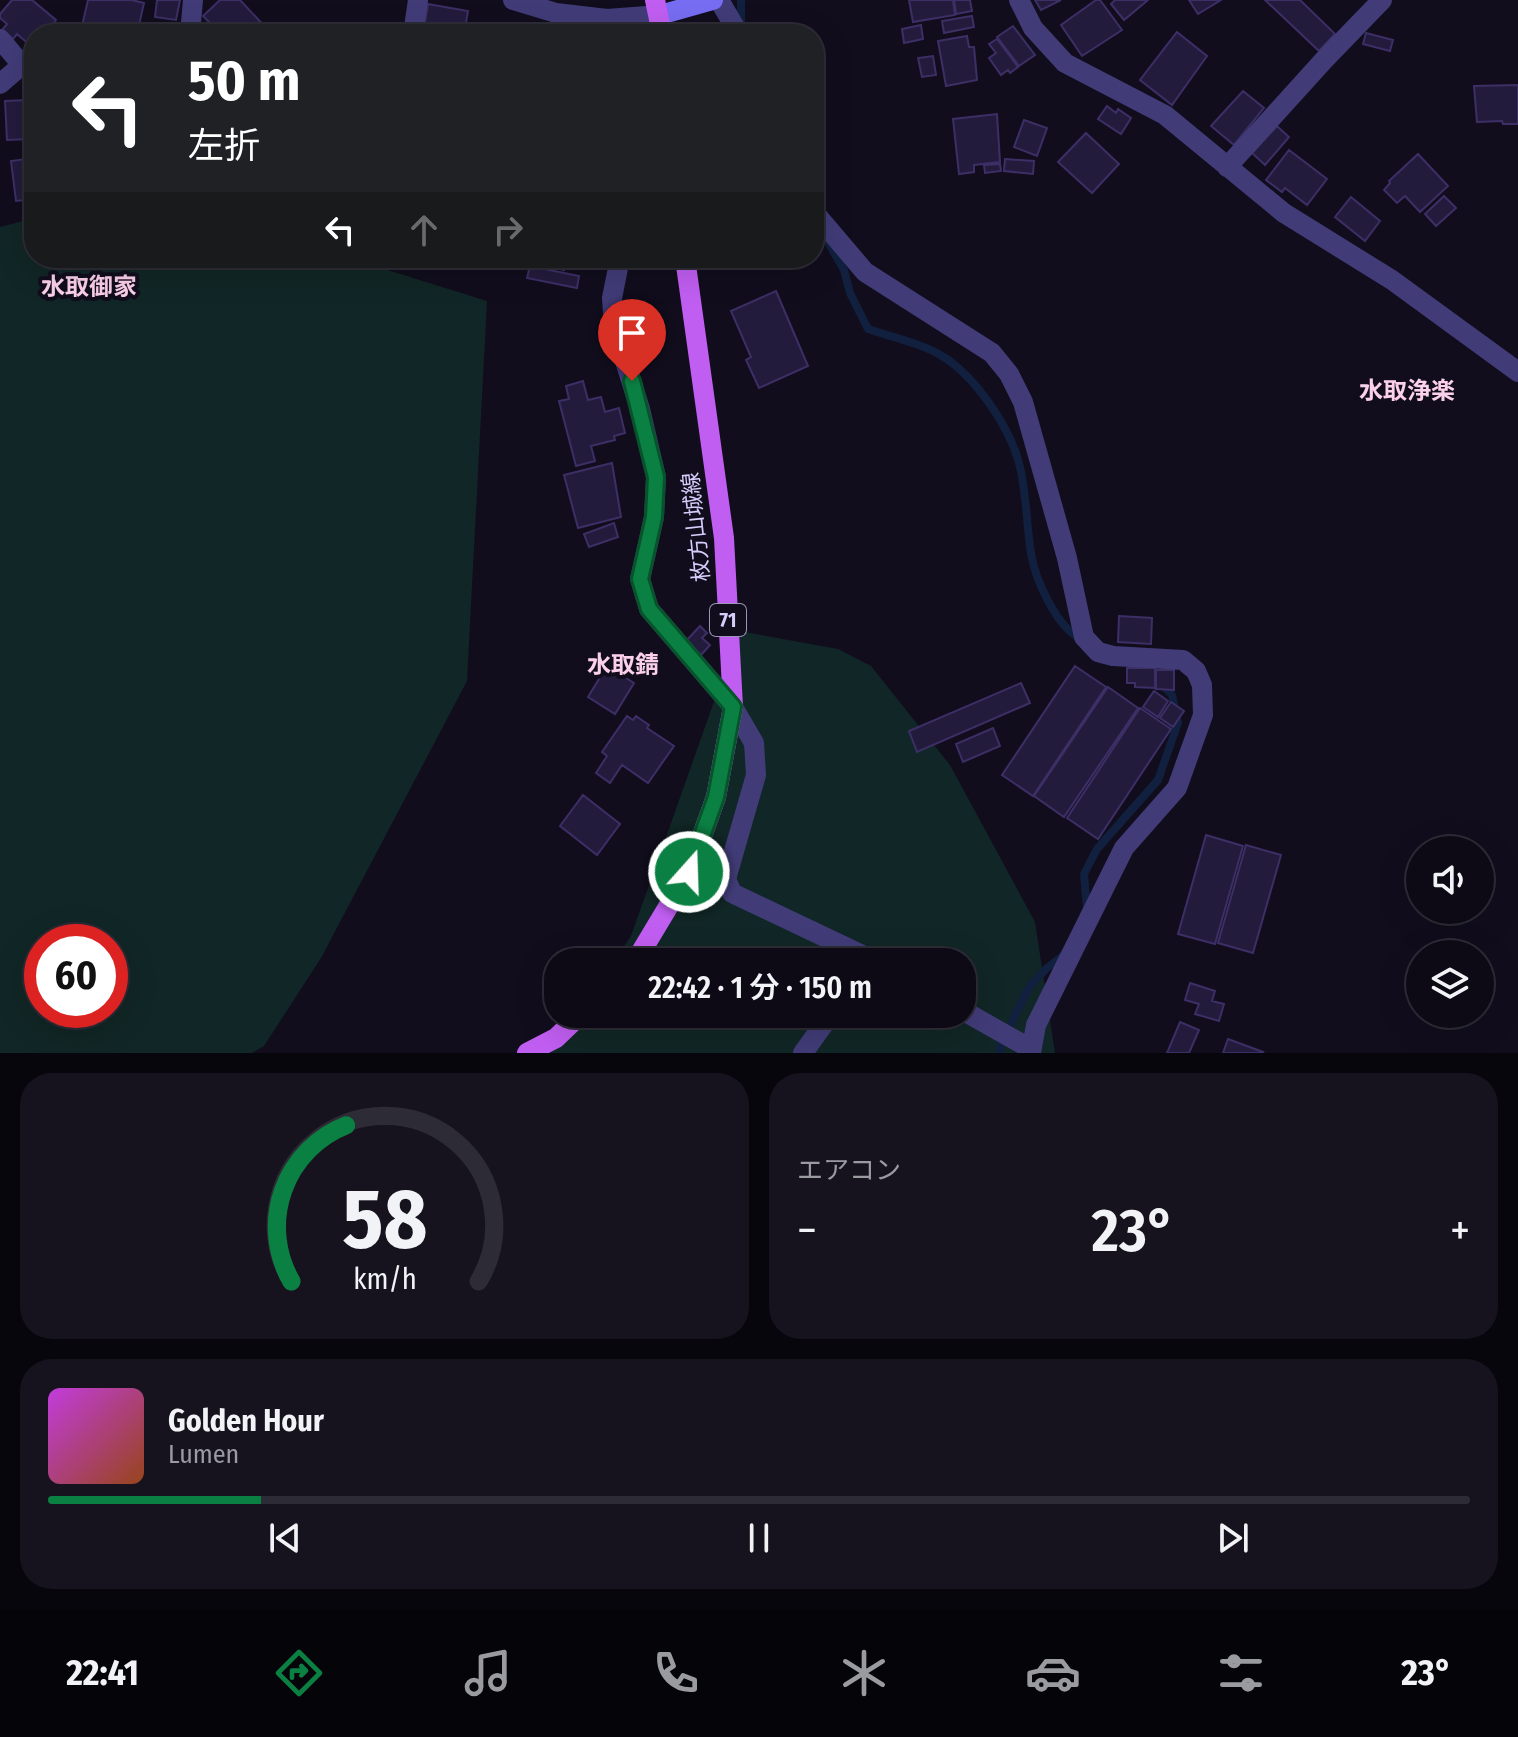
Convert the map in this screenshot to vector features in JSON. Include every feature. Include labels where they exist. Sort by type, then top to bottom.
[{"type":"main road","name":"枚方山城線","points":[[643,948],[689,872],[716,797],[733,707],[724,538],[686,268]]},
{"type":"main road","points":[[527,1053],[556,1038],[566,1028]]},
{"type":"street","points":[[191,24],[193,0]]},
{"type":"street","points":[[414,24],[418,0]]},
{"type":"street","points":[[513,0],[556,13],[607,19],[659,16],[713,0]]},
{"type":"street","points":[[719,0],[733,24]]},
{"type":"street","points":[[1019,0],[1033,28],[1065,63],[1165,115],[1284,213],[1392,280],[1518,372]]},
{"type":"street","points":[[1227,167],[1382,0]]},
{"type":"street","points":[[0,39],[22,65],[0,84]]},
{"type":"street","points":[[824,224],[865,272],[992,353],[1009,374],[1023,402],[1067,558],[1084,637],[1098,652],[1113,656],[1183,660],[1196,671],[1202,685],[1203,715],[1177,788],[1124,848],[1036,1025],[1031,1051],[976,1018]]},
{"type":"street","points":[[618,268],[612,298],[614,326],[640,409],[656,477],[654,517],[640,579],[649,609],[733,707],[754,743],[756,775],[726,879],[732,893],[845,948]]},
{"type":"street","points":[[803,1053],[821,1028]]},
{"type":"green space","points":[[24,221],[24,268],[381,268],[487,301],[467,681],[321,958],[264,1046],[252,1053],[0,1053],[0,227]]},
{"type":"green space","points":[[739,631],[838,649],[871,666],[950,765],[1035,922],[1055,1053],[549,1053],[566,1028],[976,1028],[976,948],[623,948],[631,936]]},
{"type":"building","points":[[12,0],[32,0],[56,20],[53,24],[24,24],[24,40],[17,34],[13,39],[2,30],[7,24],[0,14]]},
{"type":"building","points":[[88,0],[144,3],[139,24],[82,24]]},
{"type":"building","points":[[157,0],[180,0],[176,20],[155,17]]},
{"type":"building","points":[[220,0],[240,0],[262,24],[211,24],[203,16]]},
{"type":"building","points":[[909,0],[953,0],[955,15],[913,22]]},
{"type":"building","points":[[954,0],[970,0],[972,11],[956,14]]},
{"type":"building","points":[[1035,0],[1061,0],[1041,10]]},
{"type":"building","points":[[1100,0],[1122,30],[1082,56],[1061,25]]},
{"type":"building","points":[[1115,0],[1148,0],[1124,20],[1111,4]]},
{"type":"building","points":[[1189,0],[1221,0],[1198,14]]},
{"type":"building","points":[[1265,0],[1300,0],[1335,34],[1319,51]]},
{"type":"building","points":[[428,4],[468,11],[466,24],[425,24]]},
{"type":"building","points":[[972,16],[974,27],[944,33],[942,21]]},
{"type":"building","points":[[921,25],[923,39],[904,43],[902,29]]},
{"type":"building","points":[[1013,26],[1035,55],[1019,66],[997,37]]},
{"type":"building","points":[[1177,32],[1207,56],[1172,105],[1140,80]]},
{"type":"building","points":[[1366,33],[1393,40],[1390,51],[1363,44]]},
{"type":"building","points":[[967,36],[969,47],[974,47],[977,80],[946,86],[938,41]]},
{"type":"building","points":[[997,39],[1018,67],[1010,73],[1008,70],[1001,75],[989,58],[996,53],[989,44]]},
{"type":"building","points":[[933,56],[936,75],[922,77],[918,58]]},
{"type":"building","points":[[1518,85],[1518,124],[1477,122],[1474,86]]},
{"type":"building","points":[[1243,91],[1264,108],[1234,145],[1211,126]]},
{"type":"building","points":[[24,100],[24,139],[7,140],[5,101]]},
{"type":"building","points":[[1107,106],[1131,118],[1121,134],[1098,119]]},
{"type":"building","points":[[997,114],[1000,162],[974,165],[974,172],[959,174],[953,119]]},
{"type":"building","points":[[1024,120],[1047,128],[1037,156],[1014,147]]},
{"type":"building","points":[[1277,126],[1289,137],[1265,165],[1252,153]]},
{"type":"building","points":[[1086,133],[1119,164],[1092,193],[1058,162]]},
{"type":"building","points":[[1289,150],[1327,179],[1307,205],[1285,188],[1282,192],[1266,180]]},
{"type":"building","points":[[1418,154],[1448,186],[1420,212],[1405,196],[1397,203],[1384,190],[1389,181]]},
{"type":"building","points":[[24,159],[24,200],[16,201],[11,161]]},
{"type":"building","points":[[1005,159],[1034,161],[1033,174],[1004,171]]},
{"type":"building","points":[[1000,164],[1001,171],[985,173],[984,165]]},
{"type":"building","points":[[1444,196],[1456,208],[1436,226],[1425,214]]},
{"type":"building","points":[[1351,197],[1380,221],[1365,241],[1335,217]]},
{"type":"building","points":[[530,268],[579,276],[577,288],[527,278]]},
{"type":"building","points":[[776,291],[808,366],[759,388],[746,360],[751,357],[731,311]]},
{"type":"building","points":[[583,381],[588,400],[601,397],[605,412],[619,408],[625,433],[614,436],[615,440],[591,446],[595,461],[576,466],[559,401],[569,399],[566,386]]},
{"type":"building","points":[[612,463],[621,517],[578,528],[564,475]]},
{"type":"building","points":[[614,523],[618,537],[589,547],[584,534]]},
{"type":"building","points":[[1119,616],[1152,618],[1151,644],[1118,642]]},
{"type":"building","points":[[700,626],[707,633],[702,638],[710,645],[701,655],[686,641]]},
{"type":"building","points":[[607,666],[634,683],[615,714],[588,697]]},
{"type":"building","points":[[1075,666],[1106,687],[1033,796],[1002,775]]},
{"type":"building","points":[[1127,668],[1155,668],[1155,688],[1135,687],[1135,683],[1127,683]]},
{"type":"building","points":[[1156,670],[1174,670],[1174,690],[1156,689]]},
{"type":"building","points":[[1021,683],[1030,703],[917,752],[909,731]]},
{"type":"building","points":[[1108,687],[1138,708],[1064,817],[1034,796]]},
{"type":"building","points":[[1154,691],[1168,701],[1158,717],[1143,707]]},
{"type":"building","points":[[1171,702],[1184,711],[1173,727],[1160,718]]},
{"type":"building","points":[[1140,708],[1171,729],[1098,839],[1067,818]]},
{"type":"building","points":[[627,716],[633,720],[636,716],[649,725],[647,728],[674,746],[648,783],[622,765],[610,783],[596,773],[607,756],[602,752]]},
{"type":"building","points":[[993,728],[1000,746],[963,762],[956,744]]},
{"type":"building","points":[[583,795],[620,824],[597,855],[560,826]]},
{"type":"building","points":[[1206,835],[1243,846],[1215,944],[1178,934]]},
{"type":"building","points":[[1246,845],[1281,855],[1253,953],[1218,943]]},
{"type":"building","points":[[1190,983],[1215,991],[1212,1001],[1224,1004],[1219,1021],[1195,1014],[1199,1004],[1185,1000]]},
{"type":"building","points":[[1180,1022],[1199,1030],[1189,1053],[1167,1053]]},
{"type":"building","points":[[1228,1039],[1263,1052],[1223,1053]]},
{"type":"waterway","points":[[741,0],[741,24]]},
{"type":"waterway","points":[[825,237],[844,270],[850,293],[868,329],[942,356],[967,376],[999,418],[1019,463],[1037,576],[1056,614],[1073,634],[1082,639]]},
{"type":"waterway","points":[[1087,909],[1084,874],[1097,849],[1158,780],[1178,723],[1172,695],[1159,682]]},
{"type":"waterway","points":[[1000,1053],[1000,1046],[1029,987],[1066,953]]},
{"type":"district","name":"水取御家","points":[[89,287]]},
{"type":"district","name":"水取浄楽","points":[[1407,391]]},
{"type":"district","name":"水取錆","points":[[623,665]]},
{"type":"route","points":[[632,381],[656,477],[654,517],[640,579],[649,609],[733,707],[716,797],[689,872]]}]
